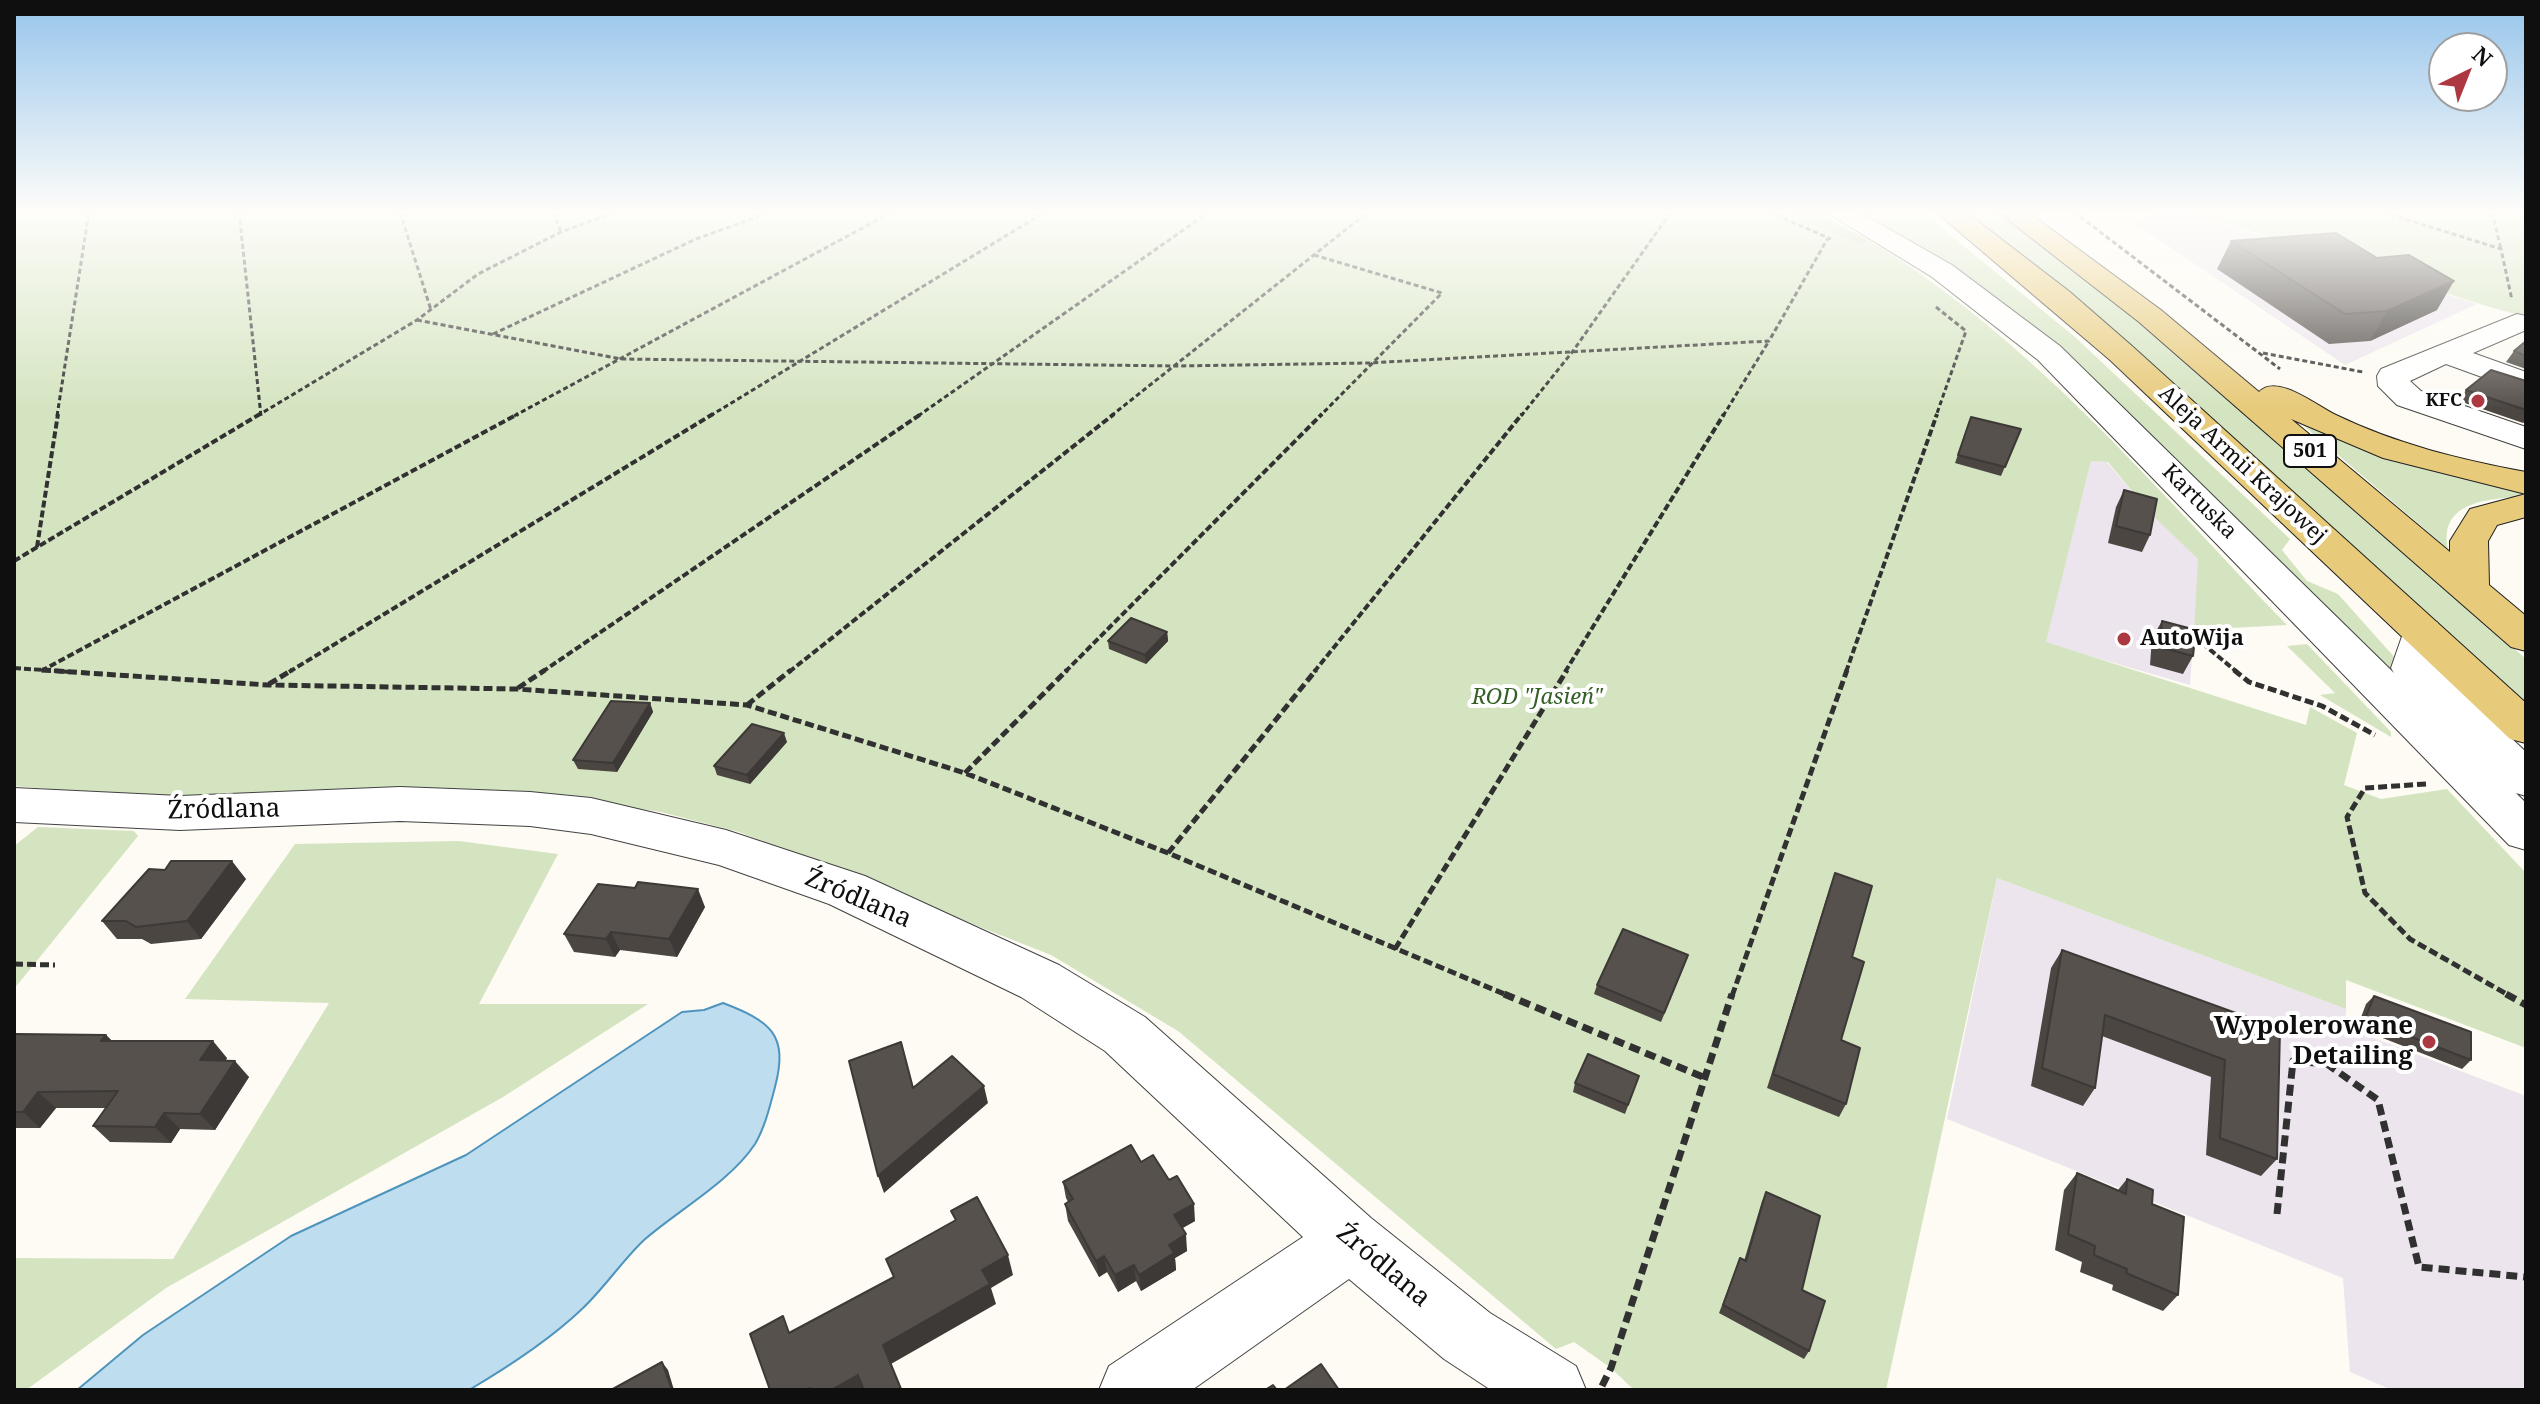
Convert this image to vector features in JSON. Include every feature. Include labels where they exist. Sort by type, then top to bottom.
[{"type":"main road","name":"Aleja Armii Krajowej","points":[[2033,278],[2059,298],[2526,728]]},
{"type":"main road","name":"501","points":[[2099,278],[2150,316],[2526,638]]},
{"type":"main road","points":[[2150,316],[2287,403],[2356,438],[2445,468],[2526,483]]},
{"type":"main road","points":[[2469,587],[2469,541],[2483,517],[2526,505]]},
{"type":"street","name":"Kartuska","points":[[1951,278],[2049,353],[2526,832]]},
{"type":"street","points":[[2473,311],[2519,318]]},
{"type":"street","points":[[2519,318],[2393,376],[2394,386],[2409,398],[2526,439]]},
{"type":"street","points":[[2445,353],[2526,383]]},
{"type":"street","points":[[2422,631],[2412,668],[2526,779]]},
{"type":"street","name":"Źródlana","points":[[14,805],[180,813],[400,804],[530,809],[591,816],[726,848],[847,890],[1040,981],[1125,1034],[1349,1239],[1467,1336],[1552,1390]]},
{"type":"street","points":[[1133,1390],[1320,1263],[1349,1239]]},
{"type":"path","points":[[36,548],[79,278]]},
{"type":"path","points":[[246,278],[261,416]]},
{"type":"path","points":[[421,278],[431,310]]},
{"type":"path","points":[[14,561],[417,320],[473,278]]},
{"type":"path","points":[[491,335],[614,278]]},
{"type":"path","points":[[40,672],[771,278]]},
{"type":"path","points":[[268,685],[938,278]]},
{"type":"path","points":[[517,689],[1117,278]]},
{"type":"path","points":[[747,705],[1286,278]]},
{"type":"path","points":[[965,773],[1368,363],[1442,293],[1390,278]]},
{"type":"path","points":[[1168,853],[1573,351],[1625,278]]},
{"type":"path","points":[[1395,949],[1808,278]]},
{"type":"path","points":[[2161,278],[2283,371]]},
{"type":"path","points":[[2508,278],[2519,318]]},
{"type":"path","points":[[1600,1390],[1611,1368],[1703,1077],[1966,331],[1930,301]]},
{"type":"path","points":[[417,320],[621,359],[801,362],[1178,366],[1368,363],[1769,341]]},
{"type":"path","points":[[2259,352],[2326,368],[2393,376]]},
{"type":"path","points":[[2202,643],[2249,682],[2322,706],[2387,742],[2438,741]]},
{"type":"path","points":[[14,668],[268,685],[517,689],[747,705],[965,773],[1168,853],[1703,1077]]},
{"type":"path","points":[[2475,780],[2365,788],[2347,817],[2365,893],[2410,939],[2526,1005]]},
{"type":"path","points":[[14,964],[55,965]]},
{"type":"path","points":[[2277,1214],[2293,1061],[2327,1064],[2378,1100],[2419,1267],[2526,1277]]},
{"type":"shaded area","points":[[2215,278],[2394,278],[2477,304],[2345,365]]},
{"type":"shaded area","points":[[2091,461],[2107,462],[2150,513],[2199,559],[2190,685],[2045,643]]},
{"type":"shaded area","points":[[1997,878],[2346,1009],[2345,1027],[2526,1096],[2526,1390],[2392,1390],[2350,1372],[2343,1278],[1947,1119]]},
{"type":"green space","name":"ROD \"Jasień\"","points":[[14,278],[1926,278],[1983,322],[2089,418],[2287,625],[2194,630],[2198,559],[2150,513],[2108,462],[2091,461],[2046,642],[2306,725],[2310,707],[2357,733],[2344,785],[2381,799],[2447,789],[2526,873],[2526,1048],[2346,980],[2346,1009],[1997,878],[1886,1390],[1634,1390],[1611,1368],[1574,1342],[1556,1349],[1178,1031],[1051,955],[739,832],[661,812],[533,794],[157,798],[14,786]]},
{"type":"green space","points":[[1936,278],[2002,278],[2075,337],[2290,539],[2282,550],[2307,581],[2338,594],[2430,697],[2428,707],[2203,488]]},
{"type":"green space","points":[[2037,278],[2082,278],[2309,466],[2526,659],[2526,710]]},
{"type":"green space","points":[[2397,278],[2526,278],[2526,317]]},
{"type":"green space","points":[[2296,419],[2408,464],[2466,480],[2526,490],[2526,496],[2483,501],[2459,511],[2451,520],[2447,533],[2448,549]]},
{"type":"green space","points":[[2307,644],[2391,732],[2391,737],[2320,695],[2335,693],[2287,646]]},
{"type":"green space","points":[[38,827],[134,831],[138,836],[14,989],[14,846]]},
{"type":"green space","points":[[459,841],[558,854],[479,1004],[648,1004],[503,1097],[166,1288],[26,1390],[14,1390],[14,1258],[173,1259],[329,1003],[185,999],[295,844]]},
{"type":"water","points":[[723,1003],[753,1016],[772,1032],[777,1042],[779,1069],[764,1124],[755,1144],[732,1171],[644,1240],[570,1320],[469,1390],[77,1390],[143,1335],[291,1236],[466,1155],[682,1012],[704,1010]]},
{"type":"building","points":[[2288,278],[2448,278],[2454,281],[2387,311],[2345,314]]},
{"type":"building","points":[[2526,341],[2526,356],[2514,351]]},
{"type":"building","points":[[2491,370],[2526,381],[2526,410],[2466,390]]},
{"type":"building","points":[[1971,417],[2021,429],[2005,467],[1958,455]]},
{"type":"building","points":[[2124,490],[2157,499],[2150,535],[2116,526]]},
{"type":"building","points":[[1131,618],[1167,632],[1145,655],[1108,641]]},
{"type":"building","points":[[2162,621],[2196,630],[2193,656],[2159,647]]},
{"type":"building","points":[[611,701],[650,703],[613,763],[573,760]]},
{"type":"building","points":[[752,724],[784,733],[747,775],[714,766]]},
{"type":"building","points":[[171,861],[232,861],[187,921],[136,927],[126,921],[102,921],[149,869],[165,870]]},
{"type":"building","points":[[1835,873],[1872,886],[1852,957],[1864,962],[1841,1040],[1860,1048],[1846,1104],[1773,1074]]},
{"type":"building","points":[[638,882],[698,889],[669,939],[611,932],[606,939],[564,934],[598,884],[635,888]]},
{"type":"building","points":[[1623,929],[1688,955],[1664,1013],[1597,985]]},
{"type":"building","points":[[2062,950],[2280,1029],[2277,1159],[2220,1138],[2225,1060],[2105,1015],[2095,1088],[2042,1068]]},
{"type":"building","points":[[2374,996],[2471,1032],[2471,1060],[2365,1019]]},
{"type":"building","points":[[16,1034],[106,1035],[101,1041],[213,1041],[200,1060],[235,1061],[200,1114],[164,1113],[155,1127],[93,1126],[118,1091],[38,1092],[23,1112],[14,1112]]},
{"type":"building","points":[[901,1042],[913,1088],[952,1056],[984,1086],[878,1176],[849,1061]]},
{"type":"building","points":[[1588,1054],[1639,1076],[1628,1105],[1575,1083]]},
{"type":"building","points":[[1131,1145],[1141,1162],[1153,1155],[1169,1180],[1177,1176],[1194,1204],[1174,1215],[1186,1234],[1169,1245],[1174,1253],[1139,1275],[1134,1265],[1115,1275],[1104,1256],[1096,1261],[1065,1204],[1073,1199],[1063,1182]]},
{"type":"building","points":[[2077,1173],[2126,1194],[2127,1179],[2153,1190],[2152,1204],[2184,1217],[2178,1295],[2126,1273],[2127,1269],[2094,1255],[2095,1246],[2068,1234]]},
{"type":"building","points":[[1766,1192],[1820,1216],[1802,1290],[1825,1301],[1809,1351],[1723,1305],[1740,1258],[1746,1261]]},
{"type":"building","points":[[977,1197],[1008,1255],[982,1270],[990,1284],[883,1345],[901,1389],[864,1390],[858,1375],[831,1390],[770,1390],[750,1334],[783,1316],[789,1333],[894,1277],[886,1259],[956,1220],[951,1211]]},
{"type":"building","points":[[662,1362],[672,1390],[611,1390]]},
{"type":"building","points":[[1321,1364],[1339,1390],[1284,1390]]},
{"type":"place","name":"KFC","points":[[2478,401]]},
{"type":"place","name":"AutoWija","points":[[2124,639]]},
{"type":"place","name":"Wypolerowane Detailing","points":[[2429,1042]]}]
